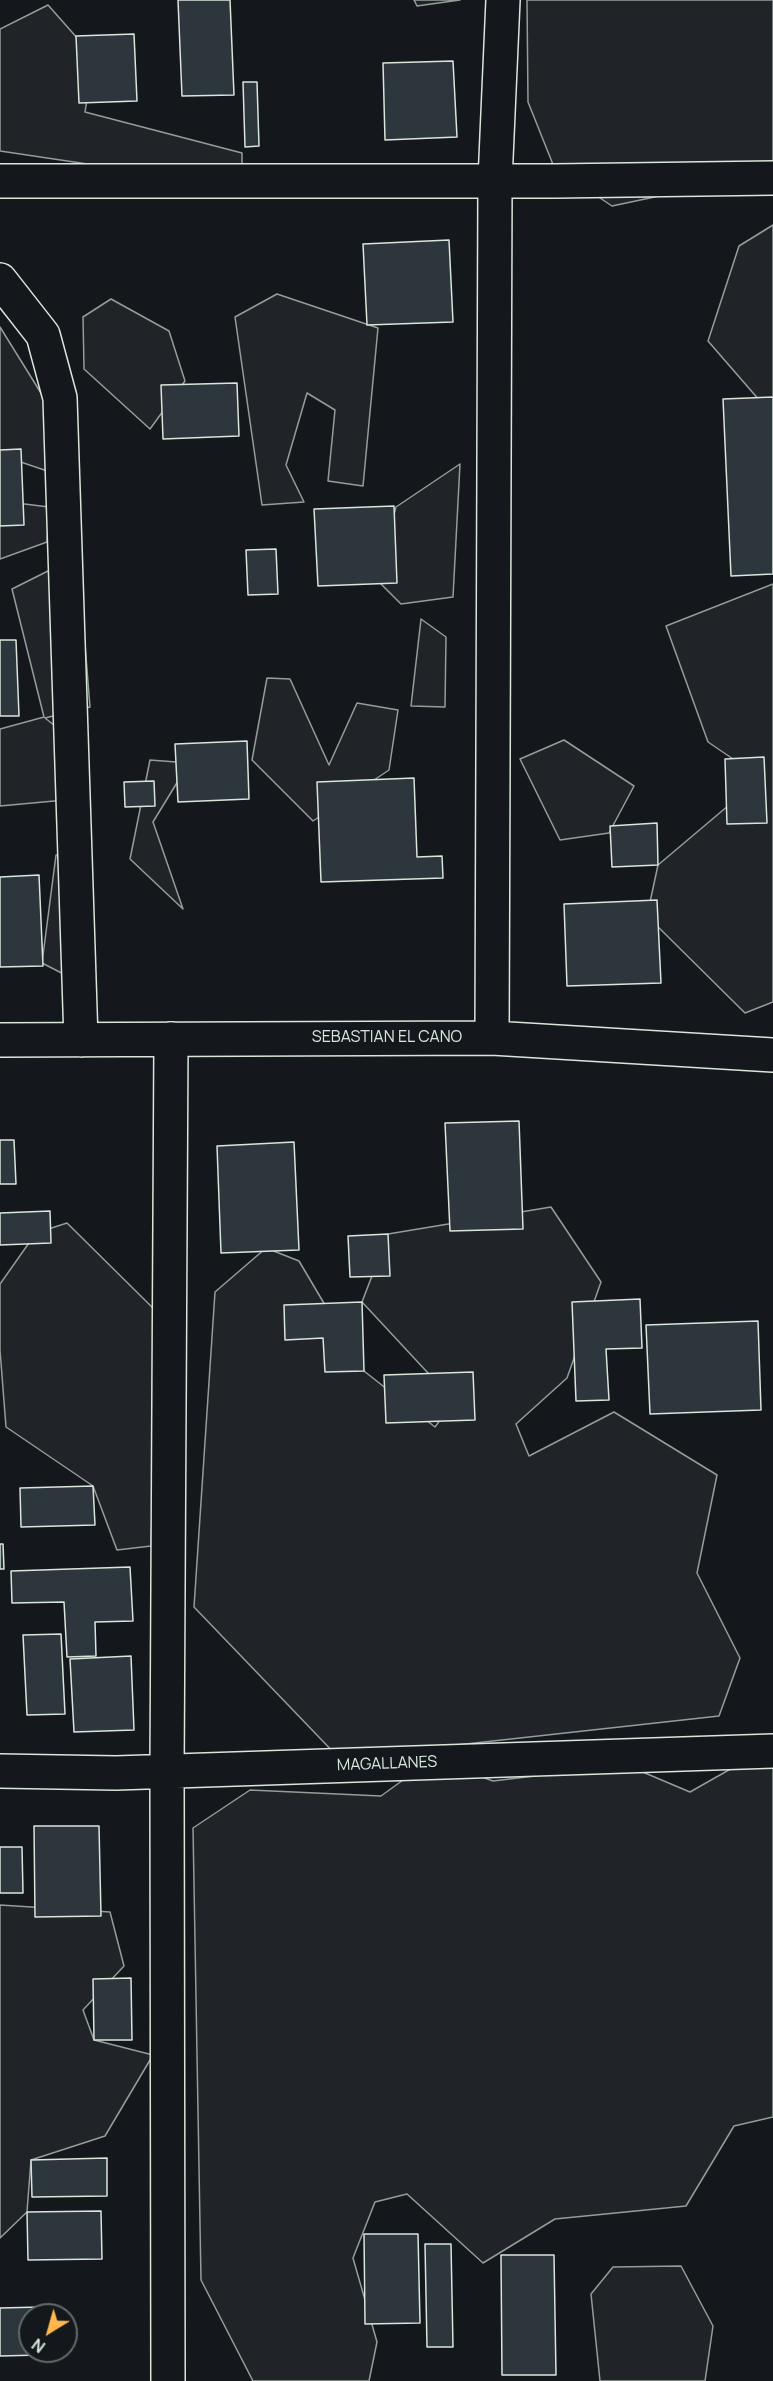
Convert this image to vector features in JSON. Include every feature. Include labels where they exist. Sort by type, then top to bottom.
[{"type":"street","points":[[492,1038],[495,181],[503,0]]},
{"type":"street","points":[[0,181],[495,181],[773,178]]},
{"type":"street","points":[[0,280],[43,335],[60,398],[81,1040]]},
{"type":"street","name":"SEBASTIAN EL CANO","points":[[0,1040],[492,1038],[773,1055]]},
{"type":"street","points":[[168,2381],[167,1772],[171,1039]]},
{"type":"street","name":"MAGALLANES","points":[[0,1771],[167,1772],[773,1751]]},
{"type":"shaded area","points":[[414,0],[460,0],[417,6]]},
{"type":"shaded area","points":[[527,0],[773,0],[773,172],[612,206],[554,167],[528,102]]},
{"type":"shaded area","points":[[48,5],[94,57],[85,112],[242,153],[242,187],[0,151],[0,29]]},
{"type":"shaded area","points":[[773,225],[773,416],[708,341],[739,246]]},
{"type":"shaded area","points":[[277,294],[378,328],[363,486],[328,481],[335,410],[307,393],[286,465],[304,502],[262,505],[235,317]]},
{"type":"shaded area","points":[[111,299],[169,331],[185,381],[150,429],[84,369],[83,317]]},
{"type":"shaded area","points":[[0,327],[62,427],[59,475],[0,455]]},
{"type":"shaded area","points":[[460,464],[453,597],[401,604],[377,580],[396,507]]},
{"type":"shaded area","points":[[0,501],[49,507],[47,542],[0,559]]},
{"type":"shaded area","points":[[78,556],[90,707],[45,718],[82,747],[76,799],[0,806],[0,729],[44,717],[12,589]]},
{"type":"shaded area","points":[[773,584],[773,1002],[745,1013],[647,916],[658,865],[761,778],[708,742],[666,626]]},
{"type":"shaded area","points":[[421,619],[446,637],[445,707],[411,706]]},
{"type":"shaded area","points":[[267,678],[290,679],[329,765],[357,703],[398,710],[389,770],[313,821],[252,760]]},
{"type":"shaded area","points":[[564,740],[634,786],[609,833],[560,840],[520,759]]},
{"type":"shaded area","points":[[150,760],[189,763],[153,822],[183,909],[130,859]]},
{"type":"shaded area","points":[[90,851],[83,984],[42,963],[56,855]]},
{"type":"shaded area","points":[[551,1207],[601,1282],[567,1378],[516,1424],[529,1456],[614,1412],[717,1475],[697,1573],[740,1658],[719,1716],[339,1758],[194,1607],[215,1292],[266,1248],[299,1261],[364,1371],[435,1427],[454,1401],[362,1302],[388,1234]]},
{"type":"shaded area","points":[[67,1223],[158,1313],[151,1546],[117,1550],[93,1486],[6,1427],[0,1350],[0,1284],[36,1233]]},
{"type":"shaded area","points":[[773,1745],[773,2117],[734,2126],[686,2206],[555,2219],[483,2263],[407,2194],[375,2202],[353,2258],[377,2342],[369,2381],[253,2381],[201,2280],[193,1828],[250,1790],[381,1796],[432,1759],[493,1781],[626,1765],[690,1792]]},
{"type":"shaded area","points":[[0,1905],[110,1912],[124,1966],[83,2010],[94,2040],[153,2055],[105,2136],[31,2160],[27,2212],[0,2238]]},
{"type":"shaded area","points":[[681,2266],[713,2326],[705,2381],[600,2381],[591,2294],[613,2267]]},
{"type":"building","points":[[178,0],[230,0],[234,95],[182,96]]},
{"type":"building","points":[[134,34],[137,101],[79,103],[76,36]]},
{"type":"building","points":[[453,61],[457,137],[385,140],[383,63]]},
{"type":"building","points":[[243,82],[257,82],[259,146],[245,147]]},
{"type":"building","points":[[449,240],[453,322],[367,325],[363,244]]},
{"type":"building","points":[[237,383],[239,436],[163,439],[161,385]]},
{"type":"building","points":[[773,397],[773,574],[731,576],[723,399]]},
{"type":"building","points":[[21,449],[24,525],[0,526],[0,450]]},
{"type":"building","points":[[394,506],[397,583],[318,586],[314,509]]},
{"type":"building","points":[[276,549],[278,594],[248,595],[246,550]]},
{"type":"building","points":[[0,640],[16,640],[19,716],[0,716]]},
{"type":"building","points":[[247,741],[249,799],[178,802],[175,744]]},
{"type":"building","points":[[764,757],[767,823],[727,824],[725,759]]},
{"type":"building","points":[[414,778],[417,857],[442,856],[443,878],[321,882],[317,782]]},
{"type":"building","points":[[154,781],[155,806],[125,807],[124,782]]},
{"type":"building","points":[[657,823],[658,865],[612,867],[610,826]]},
{"type":"building","points":[[39,875],[43,966],[0,967],[0,877]]},
{"type":"building","points":[[657,900],[661,983],[567,986],[564,904]]},
{"type":"building","points":[[519,1121],[523,1229],[450,1231],[445,1123]]},
{"type":"building","points":[[0,1140],[14,1140],[16,1184],[0,1184]]},
{"type":"building","points":[[294,1142],[299,1250],[221,1253],[217,1146]]},
{"type":"building","points":[[50,1211],[51,1243],[0,1245],[0,1213]]},
{"type":"building","points":[[388,1234],[390,1276],[350,1277],[348,1236]]},
{"type":"building","points":[[640,1299],[642,1348],[606,1349],[609,1400],[576,1401],[572,1302]]},
{"type":"building","points":[[362,1302],[364,1371],[325,1372],[323,1338],[285,1340],[284,1305]]},
{"type":"building","points":[[758,1321],[761,1410],[650,1414],[646,1325]]},
{"type":"building","points":[[473,1372],[475,1420],[386,1423],[384,1375]]},
{"type":"building","points":[[93,1486],[95,1525],[21,1527],[20,1488]]},
{"type":"building","points":[[0,1544],[3,1544],[4,1569],[0,1569]]},
{"type":"building","points":[[130,1567],[133,1621],[95,1622],[96,1656],[67,1657],[64,1602],[12,1603],[11,1571]]},
{"type":"building","points":[[61,1634],[65,1714],[27,1715],[23,1635]]},
{"type":"building","points":[[131,1656],[134,1730],[74,1732],[70,1659]]},
{"type":"building","points":[[34,1826],[99,1826],[101,1916],[35,1917]]},
{"type":"building","points":[[0,1847],[22,1847],[23,1893],[0,1893]]},
{"type":"building","points":[[131,1978],[132,2040],[94,2040],[93,1979]]},
{"type":"building","points":[[107,2158],[107,2196],[32,2197],[31,2160]]},
{"type":"building","points":[[101,2211],[102,2259],[28,2260],[27,2212]]},
{"type":"building","points":[[364,2234],[418,2234],[420,2323],[365,2324]]},
{"type":"building","points":[[425,2244],[451,2244],[453,2347],[427,2347]]},
{"type":"building","points":[[501,2255],[554,2255],[556,2375],[502,2375]]},
{"type":"building","points":[[0,2308],[18,2308],[18,2356],[0,2356]]}]
